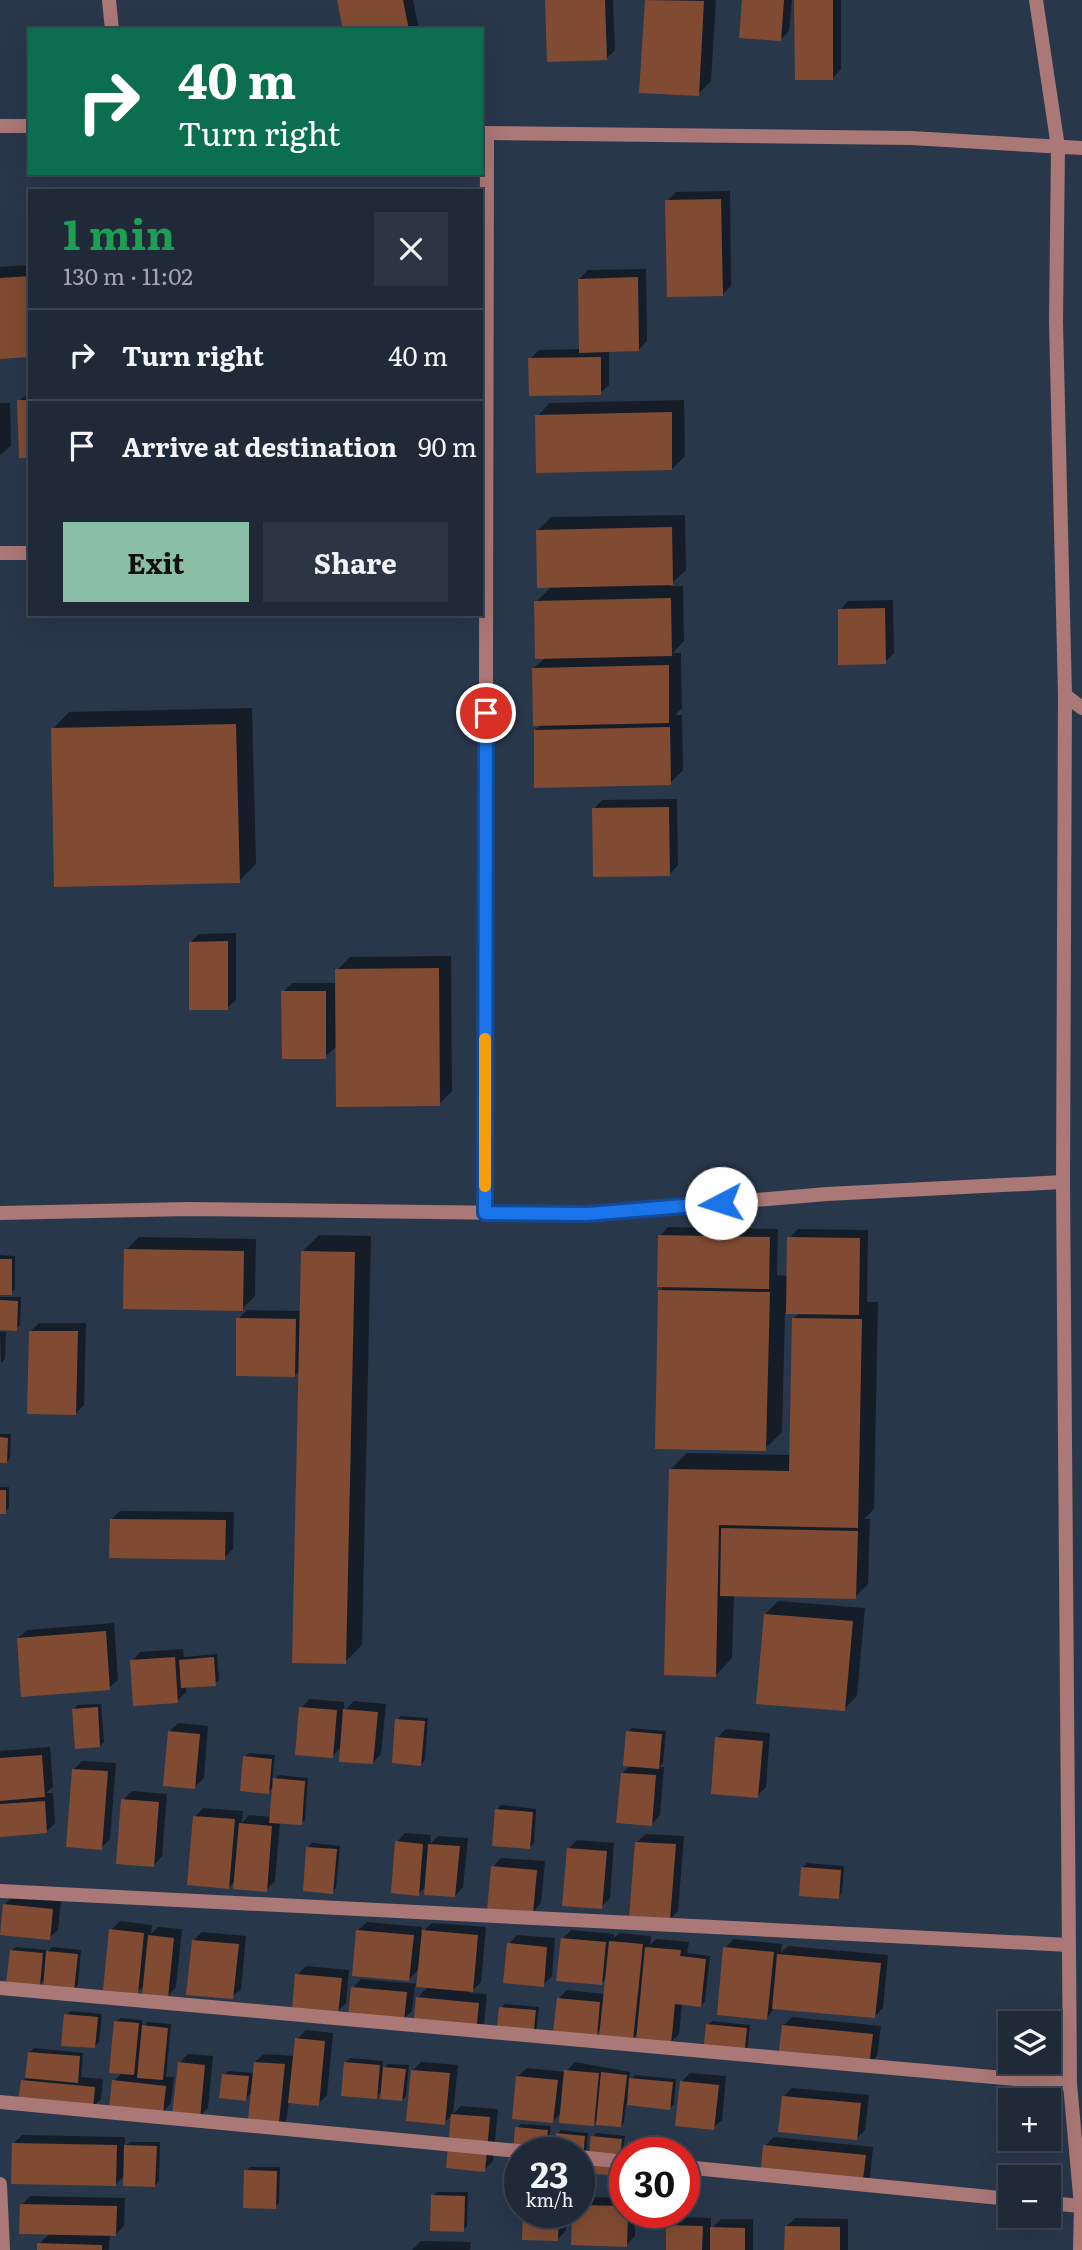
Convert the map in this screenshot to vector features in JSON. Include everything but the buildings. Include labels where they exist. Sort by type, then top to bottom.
[{"type":"street","points":[[109,0],[112,28]]},
{"type":"street","points":[[1036,0],[1058,147],[1056,323],[1065,695],[1063,1182],[1070,2084],[1082,2206],[1080,2250]]},
{"type":"street","points":[[0,126],[28,126]]},
{"type":"street","points":[[485,1213],[484,133],[911,138],[1082,148]]},
{"type":"street","points":[[0,553],[28,553]]},
{"type":"street","points":[[1065,695],[1082,708]]},
{"type":"street","points":[[0,1213],[189,1209],[587,1214],[827,1194],[1063,1182]]},
{"type":"street","points":[[0,1891],[1069,1945]]},
{"type":"street","points":[[0,1988],[1070,2084]]},
{"type":"street","points":[[0,2102],[504,2150]]},
{"type":"street","points":[[700,2170],[998,2198]]},
{"type":"street","points":[[0,2184],[3,2250]]},
{"type":"street","points":[[1061,2204],[1082,2206]]},
{"type":"slow traffic","points":[[485,1039],[485,1186]]},
{"type":"route","points":[[486,713],[485,1213],[587,1214],[721,1203]]}]
